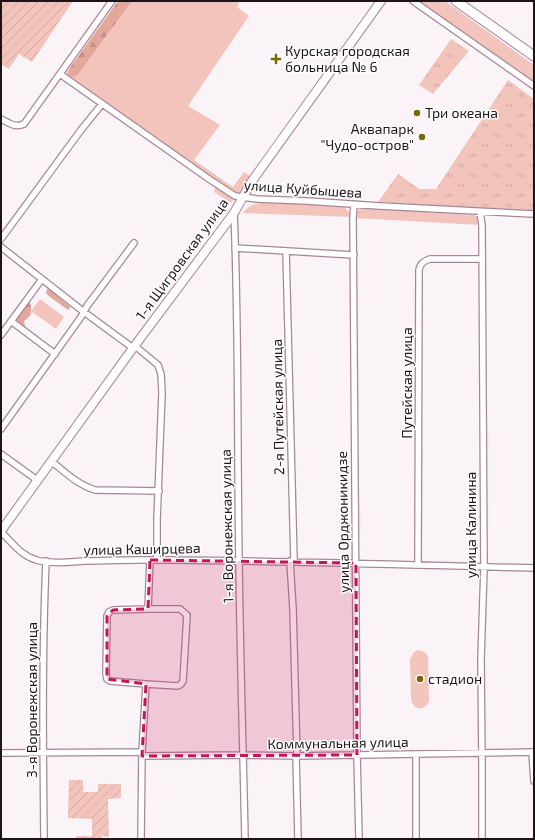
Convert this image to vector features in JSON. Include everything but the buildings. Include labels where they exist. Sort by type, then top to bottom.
[{"type":"main road","points":[[456,1],[534,56]]},
{"type":"street","points":[[1,119],[13,125],[20,126],[24,124],[112,1]]},
{"type":"street","name":"1-я Щигровская улица","points":[[1,531],[134,347],[234,213],[252,181],[381,1]]},
{"type":"street","points":[[413,1],[534,86]]},
{"type":"street","name":"улица Куйбышева","points":[[60,74],[231,194],[243,198],[534,214]]},
{"type":"street","points":[[1,239],[81,130],[102,104]]},
{"type":"street","name":"улица Орджоникидзе","points":[[354,204],[354,376],[359,839]]},
{"type":"street","name":"улица Калинина","points":[[480,212],[482,225],[484,566],[481,659],[482,839]]},
{"type":"street","name":"1-я Воронежская улица","points":[[234,213],[236,248],[239,560],[245,839]]},
{"type":"street","points":[[1,429],[55,354],[87,306],[134,243]]},
{"type":"street","points":[[1,247],[84,312],[158,365],[161,374],[162,392],[157,560]]},
{"type":"street","points":[[236,248],[354,255]]},
{"type":"street","name":"2-я Путейская улица","points":[[286,251],[298,839]]},
{"type":"street","name":"Путейская улица","points":[[418,565],[420,267],[424,260],[430,259],[482,259]]},
{"type":"street","points":[[1,335],[42,279]]},
{"type":"street","points":[[11,321],[55,354]]},
{"type":"street","points":[[1,454],[38,480]]},
{"type":"street","points":[[51,461],[87,488],[95,490],[159,492]]},
{"type":"street","name":"улица Каширцева","points":[[1,531],[25,556],[36,560],[46,561],[239,560],[534,568]]},
{"type":"street","points":[[148,609],[150,560]]},
{"type":"street","name":"3-я Воронежская улица","points":[[44,839],[44,613],[46,561]]},
{"type":"street","points":[[148,609],[180,609],[187,615],[183,681],[178,686],[110,681],[106,679],[107,616],[109,612],[113,610],[148,609]]},
{"type":"street","points":[[141,839],[142,754],[146,684]]},
{"type":"street","points":[[533,752],[534,781]]},
{"type":"street","name":"Коммунальная улица","points":[[1,753],[297,756],[533,752]]},
{"type":"street","points":[[416,754],[416,839]]},
{"type":"highlighted area","points":[[150,560],[356,563],[357,755],[142,756],[146,684],[107,679],[107,616],[113,610],[148,609]]},
{"type":"green space","points":[[1,1],[73,1],[32,62],[19,54],[9,69],[1,64]]},
{"type":"green space","points":[[118,1],[132,1],[77,76],[70,76],[68,73],[69,69]]},
{"type":"green space","points":[[132,1],[240,1],[237,7],[249,16],[188,106],[220,125],[194,160],[233,187],[244,172],[250,176],[251,177],[242,192],[237,194],[234,193],[65,75],[69,69],[68,73],[77,76]]},
{"type":"green space","points":[[419,1],[445,1],[534,65],[534,82]]},
{"type":"green space","points":[[451,39],[469,51],[433,94],[419,85]]},
{"type":"green space","name":"Три океана","points":[[508,80],[534,99],[534,211],[378,202],[398,174],[419,189],[436,189]]},
{"type":"green space","points":[[216,186],[233,199],[232,203],[214,192]]},
{"type":"green space","points":[[261,203],[344,207],[350,213],[351,217],[243,213],[251,206]]},
{"type":"green space","points":[[361,208],[474,215],[479,218],[480,225],[355,218],[357,211]]},
{"type":"green space","points":[[47,289],[70,308],[68,310],[50,297],[46,293]]},
{"type":"green space","points":[[40,299],[64,317],[56,329],[31,311]]},
{"type":"green space","points":[[27,302],[31,305],[31,313],[30,316],[24,321],[25,326],[22,329],[14,323],[14,319]]},
{"type":"green space","name":"стадион","points":[[418,650],[425,652],[428,657],[429,702],[421,708],[416,708],[411,699],[410,659],[414,652]]},
{"type":"green space","points":[[69,780],[83,780],[83,792],[98,792],[98,784],[121,784],[121,798],[108,799],[109,837],[102,836],[102,839],[76,839],[76,836],[92,836],[92,819],[68,818]]},
{"type":"place","name":"Курская городская больница № 6","points":[[276,59]]},
{"type":"place","name":"Три океана","points":[[417,113]]},
{"type":"place","name":"Аквапарк \"Чудо-остров\"","points":[[422,137]]},
{"type":"place","name":"стадион","points":[[420,679]]}]
